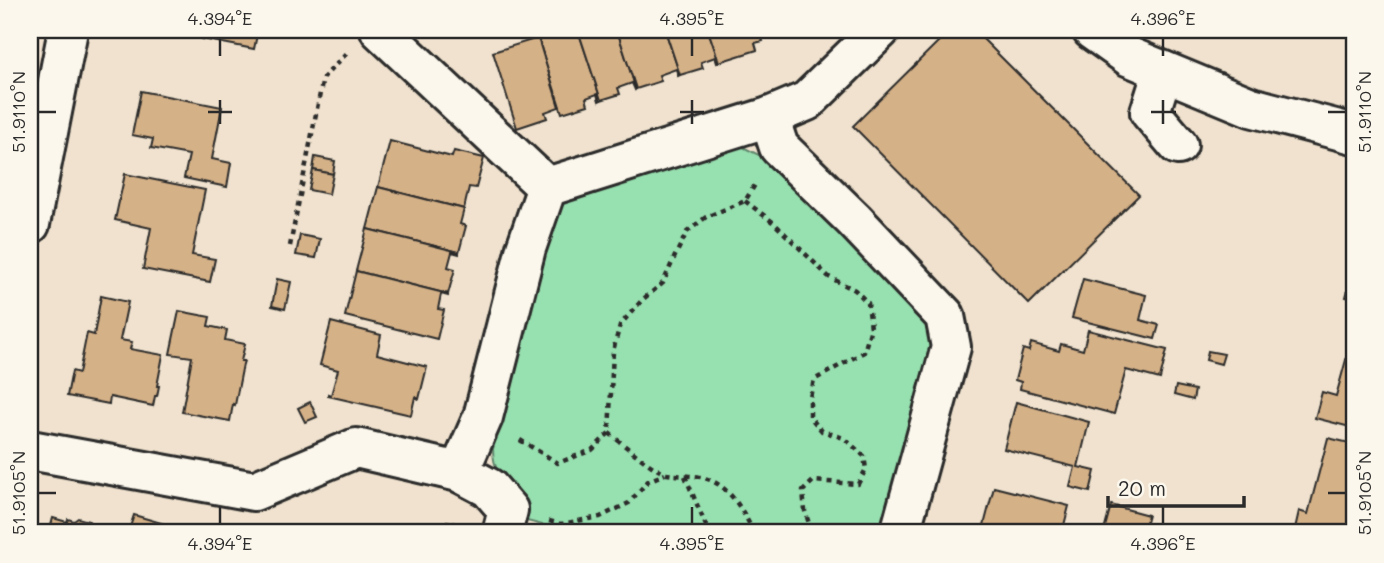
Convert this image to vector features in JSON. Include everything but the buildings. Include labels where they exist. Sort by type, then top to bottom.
[{"type":"street","points":[[30,224],[39,132],[68,30]]},
{"type":"street","points":[[547,187],[774,132],[880,30]]},
{"type":"street","points":[[1092,30],[1130,57],[1251,107],[1354,134]]},
{"type":"street","points":[[365,39],[547,187]]},
{"type":"street","points":[[1163,71],[1150,112],[1178,145]]},
{"type":"street","points":[[774,132],[945,316],[951,347],[900,533]]},
{"type":"street","points":[[459,472],[483,417],[526,248],[547,187]]},
{"type":"street","points":[[30,450],[254,491],[356,448],[459,472],[489,488],[505,522]]},
{"type":"path","points":[[290,246],[323,78],[365,39]]},
{"type":"path","points":[[483,417],[558,463],[592,450],[609,433],[613,351],[620,325],[642,300],[663,284],[687,232],[706,217],[745,201],[774,132]]},
{"type":"path","points":[[745,201],[774,223],[830,277],[855,290],[868,303],[871,328],[864,352],[814,380],[810,397],[810,417],[822,431],[844,438],[864,456],[866,469],[858,484],[813,481],[803,491],[805,511],[812,533]]},
{"type":"path","points":[[609,433],[665,473],[703,477],[726,489],[745,514],[754,533]]},
{"type":"path","points":[[505,522],[561,524],[600,517],[629,503],[648,481],[665,473]]},
{"type":"path","points":[[685,476],[709,533]]},
{"type":"green space","points":[[734,146],[743,147],[759,155],[926,316],[932,336],[931,348],[883,533],[573,533],[527,521],[521,499],[498,472],[493,449],[553,214],[561,202]]}]
